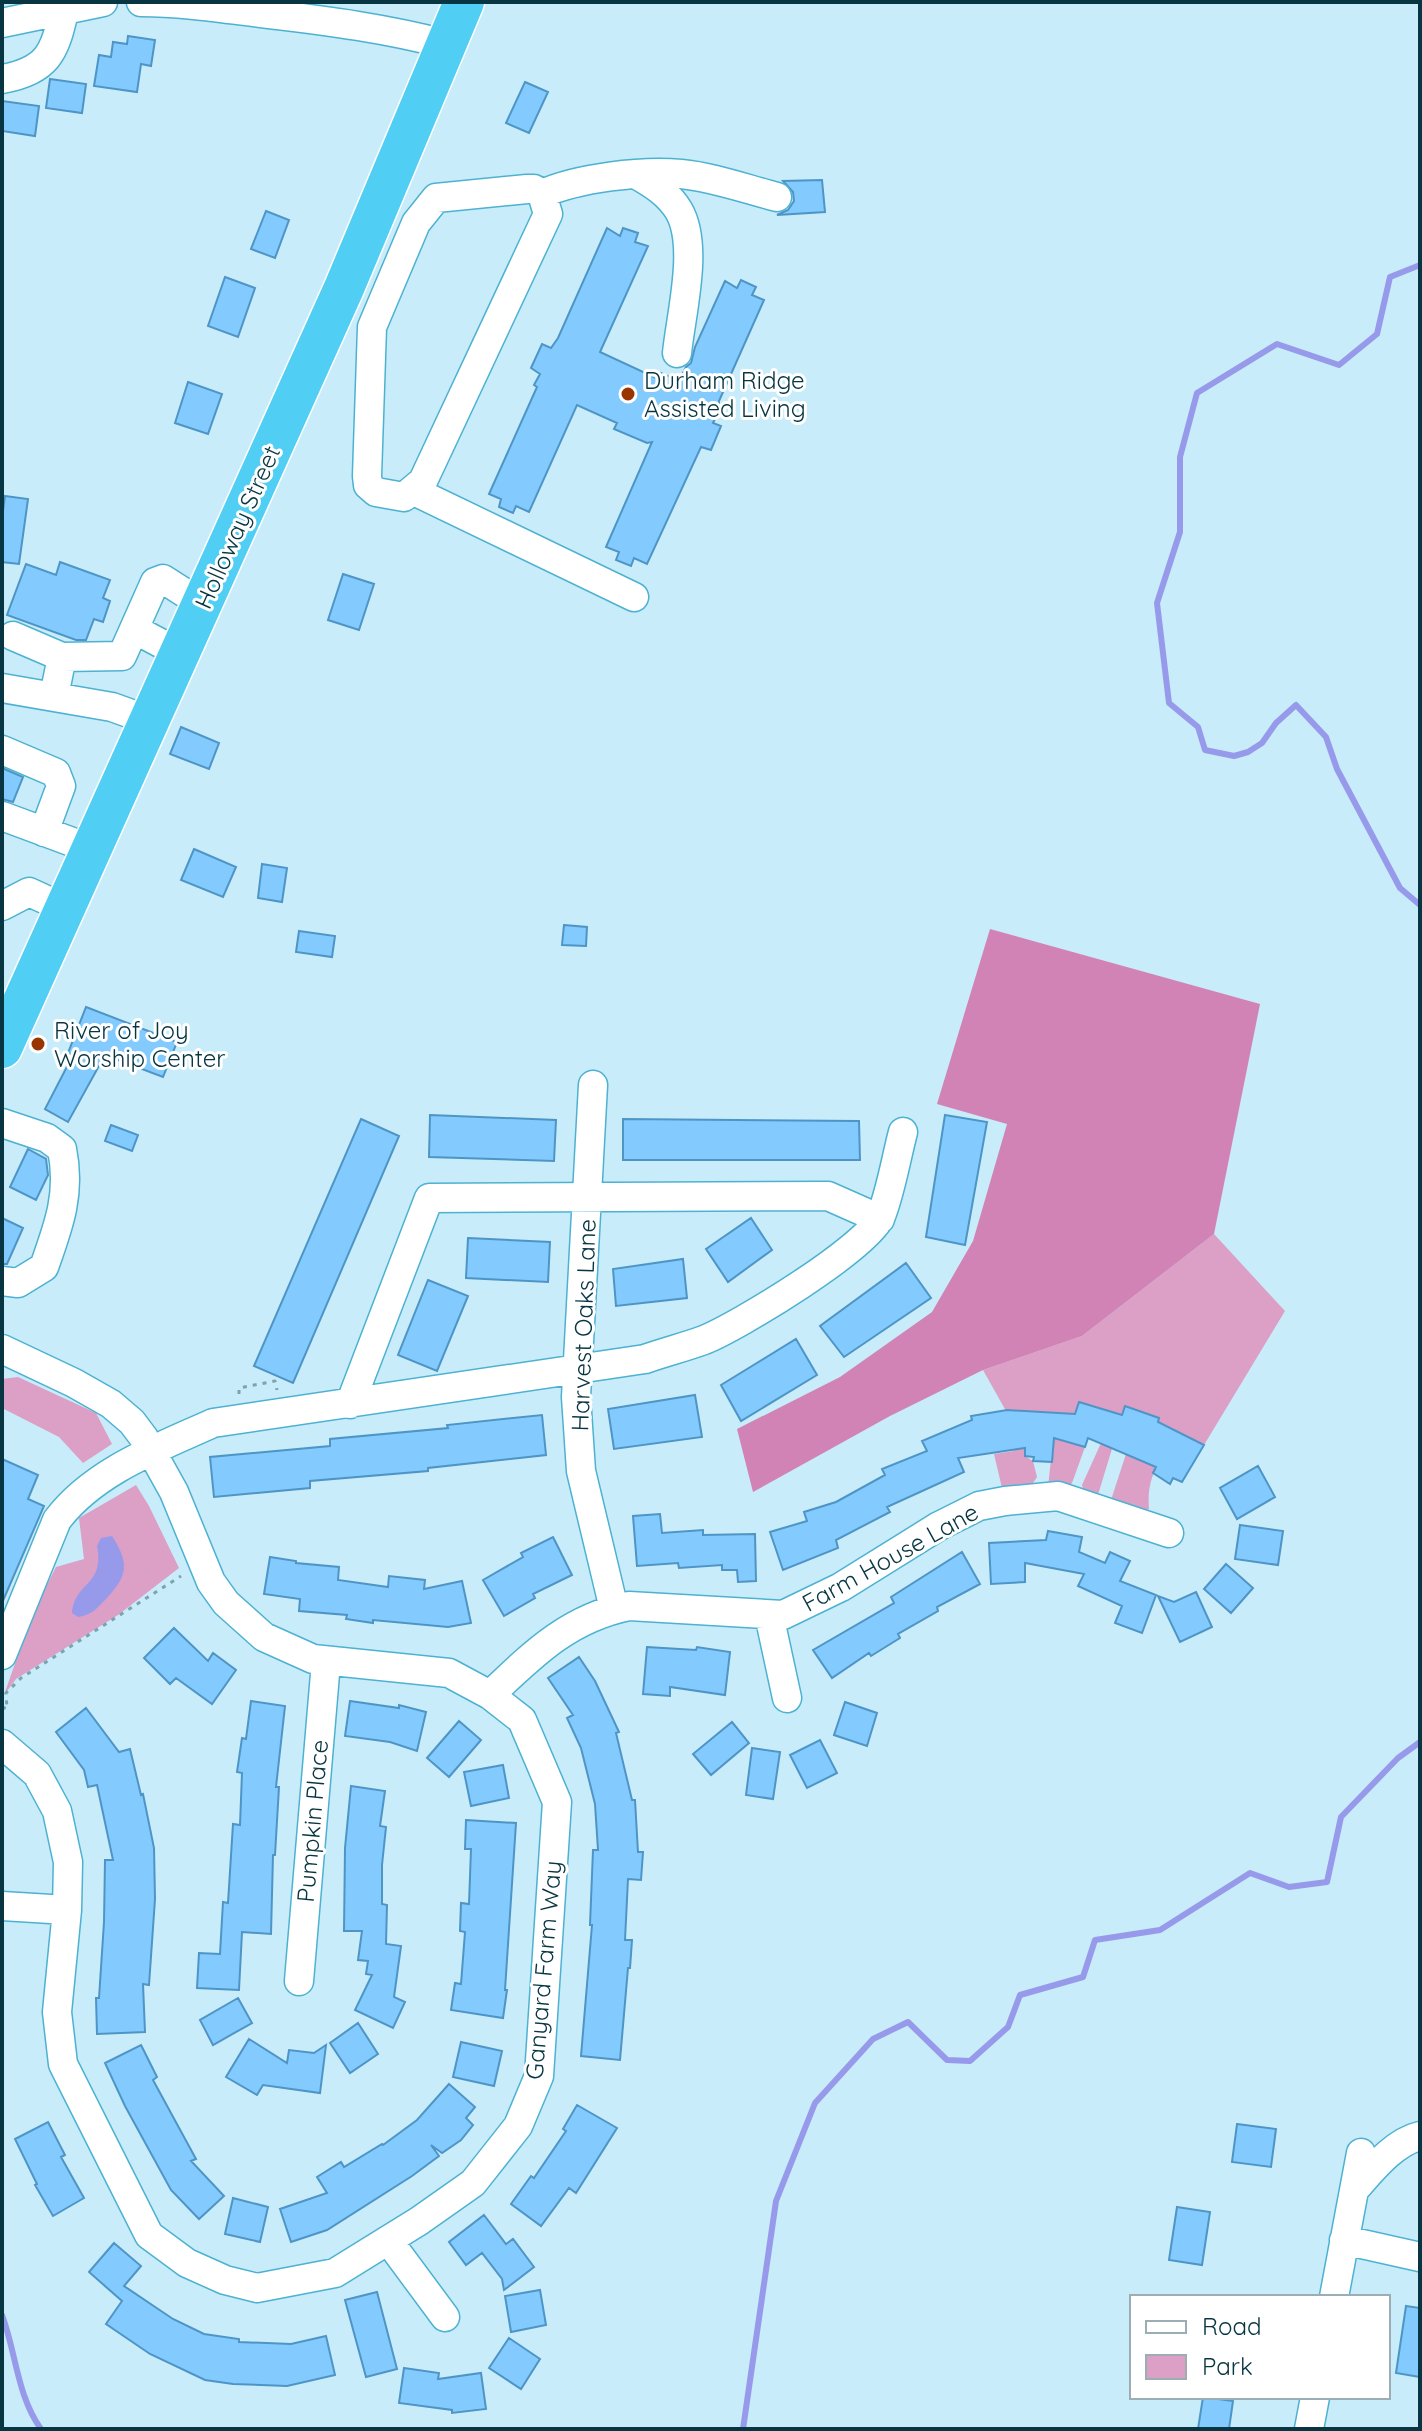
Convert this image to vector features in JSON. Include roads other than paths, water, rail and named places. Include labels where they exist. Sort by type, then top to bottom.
[{"type":"highway","name":"Holloway Street","points":[[2,1048],[344,288],[464,2]]},
{"type":"street","points":[[2,23],[103,2]]},
{"type":"street","points":[[141,2],[175,2],[301,18],[404,33],[445,44]]},
{"type":"street","points":[[2,79],[26,75],[49,58],[58,41],[64,11]]},
{"type":"street","points":[[542,194],[559,186],[608,176],[681,174],[777,197]]},
{"type":"street","points":[[637,175],[658,187],[679,212],[687,236],[688,253],[677,353]]},
{"type":"street","points":[[527,189],[542,194],[548,214],[423,481],[404,497],[376,492],[368,485],[372,327],[416,223],[436,198],[527,189]]},
{"type":"street","points":[[344,288],[381,304]]},
{"type":"street","points":[[414,491],[634,597]]},
{"type":"street","points":[[13,636],[62,657],[122,656],[155,582],[163,579],[202,604]]},
{"type":"street","points":[[134,629],[179,653]]},
{"type":"street","points":[[54,696],[62,657]]},
{"type":"street","points":[[2,688],[112,707],[148,720]]},
{"type":"street","points":[[2,750],[56,773],[61,786],[44,832]]},
{"type":"street","points":[[2,816],[91,849]]},
{"type":"street","points":[[2,906],[29,892],[64,908]]},
{"type":"street","name":"Harvest Oaks Lane","points":[[593,1085],[577,1368],[581,1471],[614,1609]]},
{"type":"street","points":[[2,1123],[47,1138],[62,1149],[66,1167],[64,1210],[44,1267],[18,1283],[2,1281]]},
{"type":"street","points":[[2,1655],[57,1520],[94,1483],[152,1451],[213,1423],[645,1359],[706,1339],[768,1306],[813,1276],[880,1219],[903,1132]]},
{"type":"street","points":[[350,1404],[429,1198],[828,1196],[880,1219]]},
{"type":"street","name":"Ganyard Farm Way","points":[[2,1351],[74,1383],[111,1404],[132,1422],[174,1492],[211,1582],[226,1603],[264,1637],[326,1662],[449,1673],[490,1695],[522,1720],[557,1802],[539,2076],[518,2126],[473,2183],[335,2273],[257,2288],[225,2280],[187,2263],[149,2235],[63,2064],[57,2012],[67,1910],[68,1862],[57,1811],[37,1774],[2,1744]]},
{"type":"street","name":"Farm House Lane","points":[[490,1695],[563,1630],[614,1609],[629,1606],[783,1615],[841,1587],[939,1526],[979,1506],[1058,1496],[1169,1533]]},
{"type":"street","points":[[769,1615],[787,1698]]},
{"type":"street","name":"Pumpkin Place","points":[[299,1981],[326,1662]]},
{"type":"street","points":[[2,1906],[67,1910]]},
{"type":"street","points":[[1355,2189],[1383,2159],[1418,2132]]},
{"type":"street","points":[[1334,2295],[1361,2153]]},
{"type":"street","points":[[388,2240],[445,2317]]},
{"type":"street","points":[[1344,2240],[1420,2257]]},
{"type":"street","points":[[1309,2429],[1315,2399]]},
{"type":"water","points":[[112,1536],[124,1562],[122,1577],[113,1592],[96,1609],[78,1617],[72,1613],[74,1603],[97,1569],[97,1546],[101,1538]]},
{"type":"waterway","points":[[1420,265],[1390,277],[1377,334],[1339,365],[1277,344],[1197,393],[1180,457],[1180,532],[1157,603],[1169,703],[1198,727],[1205,750],[1234,756],[1248,752],[1262,743],[1276,723],[1296,705],[1326,737],[1337,769],[1400,888],[1420,905]]},
{"type":"waterway","points":[[743,2429],[776,2201],[815,2103],[873,2039],[908,2022],[947,2060],[970,2061],[1008,2027],[1020,1995],[1083,1977],[1095,1940],[1160,1930],[1250,1873],[1289,1887],[1327,1882],[1341,1817],[1398,1758],[1420,1742]]},
{"type":"waterway","points":[[2,2315],[22,2388],[41,2429]]},
{"type":"place","name":"Durham Ridge Assisted Living","points":[[628,394]]},
{"type":"place","name":"River of Joy Worship Center","points":[[38,1044]]}]
